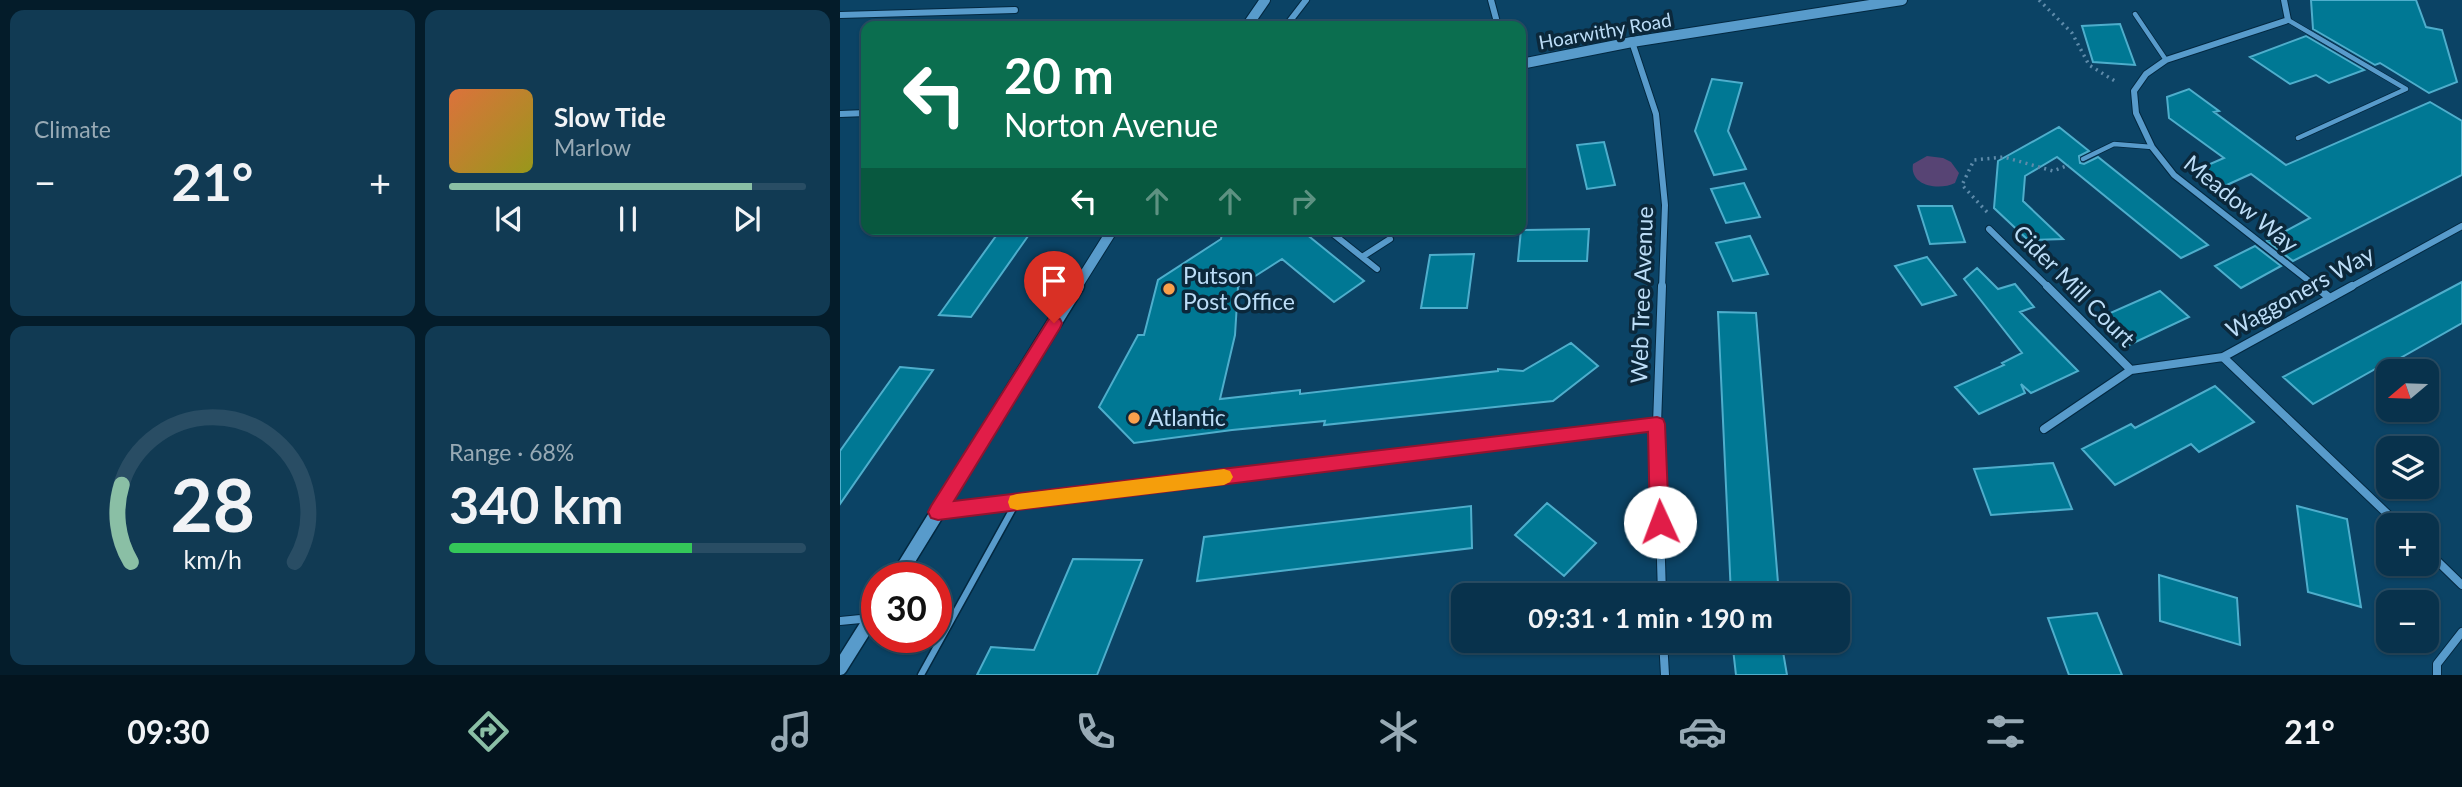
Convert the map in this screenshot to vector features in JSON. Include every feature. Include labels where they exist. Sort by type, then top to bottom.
[{"type":"street","points":[[1250,21],[1265,0]]},
{"type":"street","points":[[1290,21],[1306,0]]},
{"type":"street","points":[[1491,0],[1497,21]]},
{"type":"street","name":"Hoarwithy Road","points":[[1526,63],[1632,42],[1902,0]]},
{"type":"street","points":[[2134,91],[2146,74],[2166,60],[2288,20],[2284,0]]},
{"type":"street","points":[[840,15],[1015,10]]},
{"type":"street","name":"Web Tree Avenue","points":[[1632,42],[1656,114],[1665,205],[1657,424],[1662,583]]},
{"type":"street","name":"Meadow Way","points":[[2134,91],[2136,113],[2152,147],[2174,175],[2330,298]]},
{"type":"street","points":[[840,114],[861,113]]},
{"type":"street","name":"Waggoners Way","points":[[2387,513],[2223,356],[2462,226]]},
{"type":"street","name":"Cider Mill Court","points":[[1989,229],[2131,370]]},
{"type":"street","points":[[2454,230],[2462,235]]},
{"type":"street","points":[[907,562],[1108,235]]},
{"type":"street","points":[[1334,235],[1377,269]]},
{"type":"street","points":[[1362,257],[1390,239]]},
{"type":"street","name":"Cider Mill Court","points":[[2044,429],[2131,370],[2223,356]]},
{"type":"street","points":[[938,512],[1657,424]]},
{"type":"street","points":[[2439,563],[2462,585]]},
{"type":"street","points":[[840,621],[861,617]]},
{"type":"street","points":[[2437,675],[2437,664],[2462,632]]},
{"type":"street","points":[[840,668],[861,635]]},
{"type":"street","points":[[1664,653],[1665,675]]},
{"type":"lane","points":[[2135,14],[2166,60]]},
{"type":"lane","points":[[2288,20],[2406,89],[2298,138]]},
{"type":"lane","points":[[2083,159],[2115,144],[2152,147]]},
{"type":"lane","points":[[921,675],[1017,502]]},
{"type":"path","points":[[2039,0],[2072,33],[2090,65],[2134,91]]},
{"type":"path","points":[[1989,229],[1995,220],[1962,185],[1975,160],[2004,157],[2053,171],[2083,159]]},
{"type":"shaded area","points":[[1927,156],[1951,162],[1959,173],[1955,183],[1934,186],[1920,182],[1913,171],[1913,164]]},
{"type":"building","points":[[2311,0],[2416,0],[2426,27],[2442,30],[2457,82],[2429,93],[2380,63],[2375,65],[2313,29]]},
{"type":"building","points":[[2120,24],[2135,65],[2093,62],[2082,26]]},
{"type":"building","points":[[2306,36],[2364,70],[2329,83],[2316,75],[2290,84],[2250,57]]},
{"type":"building","points":[[1712,79],[1742,83],[1728,131],[1746,169],[1714,175],[1695,131]]},
{"type":"building","points":[[2189,89],[2219,111],[2214,112],[2286,165],[2430,102],[2462,121],[2462,175],[2293,261],[2267,241],[2310,218],[2251,174],[2218,189],[2194,171],[2224,158],[2169,118],[2167,97]]},
{"type":"building","points":[[2059,127],[2089,151],[2079,156],[2080,163],[2084,164],[2098,157],[2208,245],[2181,258],[2057,157],[2025,176],[2023,201],[2063,239],[2028,240],[1994,208],[1998,161]]},
{"type":"building","points":[[1604,142],[1615,185],[1587,189],[1577,145]]},
{"type":"building","points":[[1744,183],[1760,217],[1726,223],[1711,189]]},
{"type":"building","points":[[1918,206],[1952,206],[1965,242],[1930,244]]},
{"type":"building","points":[[1589,229],[1587,261],[1518,261],[1521,235],[1526,235],[1526,230]]},
{"type":"building","points":[[997,235],[1029,235],[971,317],[939,315]]},
{"type":"building","points":[[1222,235],[1307,235],[1364,281],[1334,302],[1282,259],[1238,287],[1235,335],[1220,399],[1300,390],[1300,394],[1498,369],[1523,371],[1571,343],[1598,366],[1553,401],[1324,425],[1325,421],[1232,430],[1134,443],[1099,407],[1138,335],[1144,335],[1158,280],[1221,239]]},
{"type":"building","points":[[1750,236],[1768,274],[1733,281],[1716,243]]},
{"type":"building","points":[[2255,246],[2281,266],[2241,288],[2215,266]]},
{"type":"building","points":[[1474,254],[1467,308],[1421,308],[1430,255]]},
{"type":"building","points":[[1927,257],[1956,295],[1922,305],[1895,266]]},
{"type":"building","points":[[1977,268],[1998,289],[2015,284],[2034,307],[2020,312],[2078,371],[2031,393],[2021,384],[2025,393],[1979,414],[1955,387],[2004,365],[2002,363],[2022,353],[1964,279]]},
{"type":"building","points":[[2462,282],[2462,323],[2399,359],[2376,359],[2376,369],[2313,404],[2283,377]]},
{"type":"building","points":[[2160,291],[2189,317],[2127,346],[2099,318]]},
{"type":"building","points":[[1718,312],[1756,313],[1778,583],[1730,583]]},
{"type":"building","points":[[900,367],[933,370],[840,504],[840,451]]},
{"type":"building","points":[[2215,386],[2254,422],[2199,452],[2191,444],[2115,485],[2082,449],[2131,424],[2135,428]]},
{"type":"building","points":[[2053,463],[2072,509],[1991,515],[1974,469]]},
{"type":"building","points":[[1547,503],[1596,543],[1564,576],[1515,535]]},
{"type":"building","points":[[1471,506],[1472,548],[1197,581],[1204,537]]},
{"type":"building","points":[[2297,506],[2347,519],[2361,607],[2308,592]]},
{"type":"building","points":[[1073,559],[1142,560],[1097,675],[977,675],[991,647],[1034,650]]},
{"type":"building","points":[[2159,575],[2237,598],[2240,645],[2160,621]]},
{"type":"building","points":[[2097,613],[2122,675],[2069,675],[2048,618]]},
{"type":"building","points":[[1733,653],[1783,653],[1787,675],[1736,675]]},
{"type":"slow traffic","points":[[1017,502],[1224,477]]},
{"type":"place","name":"Putson Post Office","points":[[1169,289]]},
{"type":"place","name":"Atlantic","points":[[1134,418]]},
{"type":"route","points":[[1054,323],[938,512],[1657,424],[1660,522]]}]
